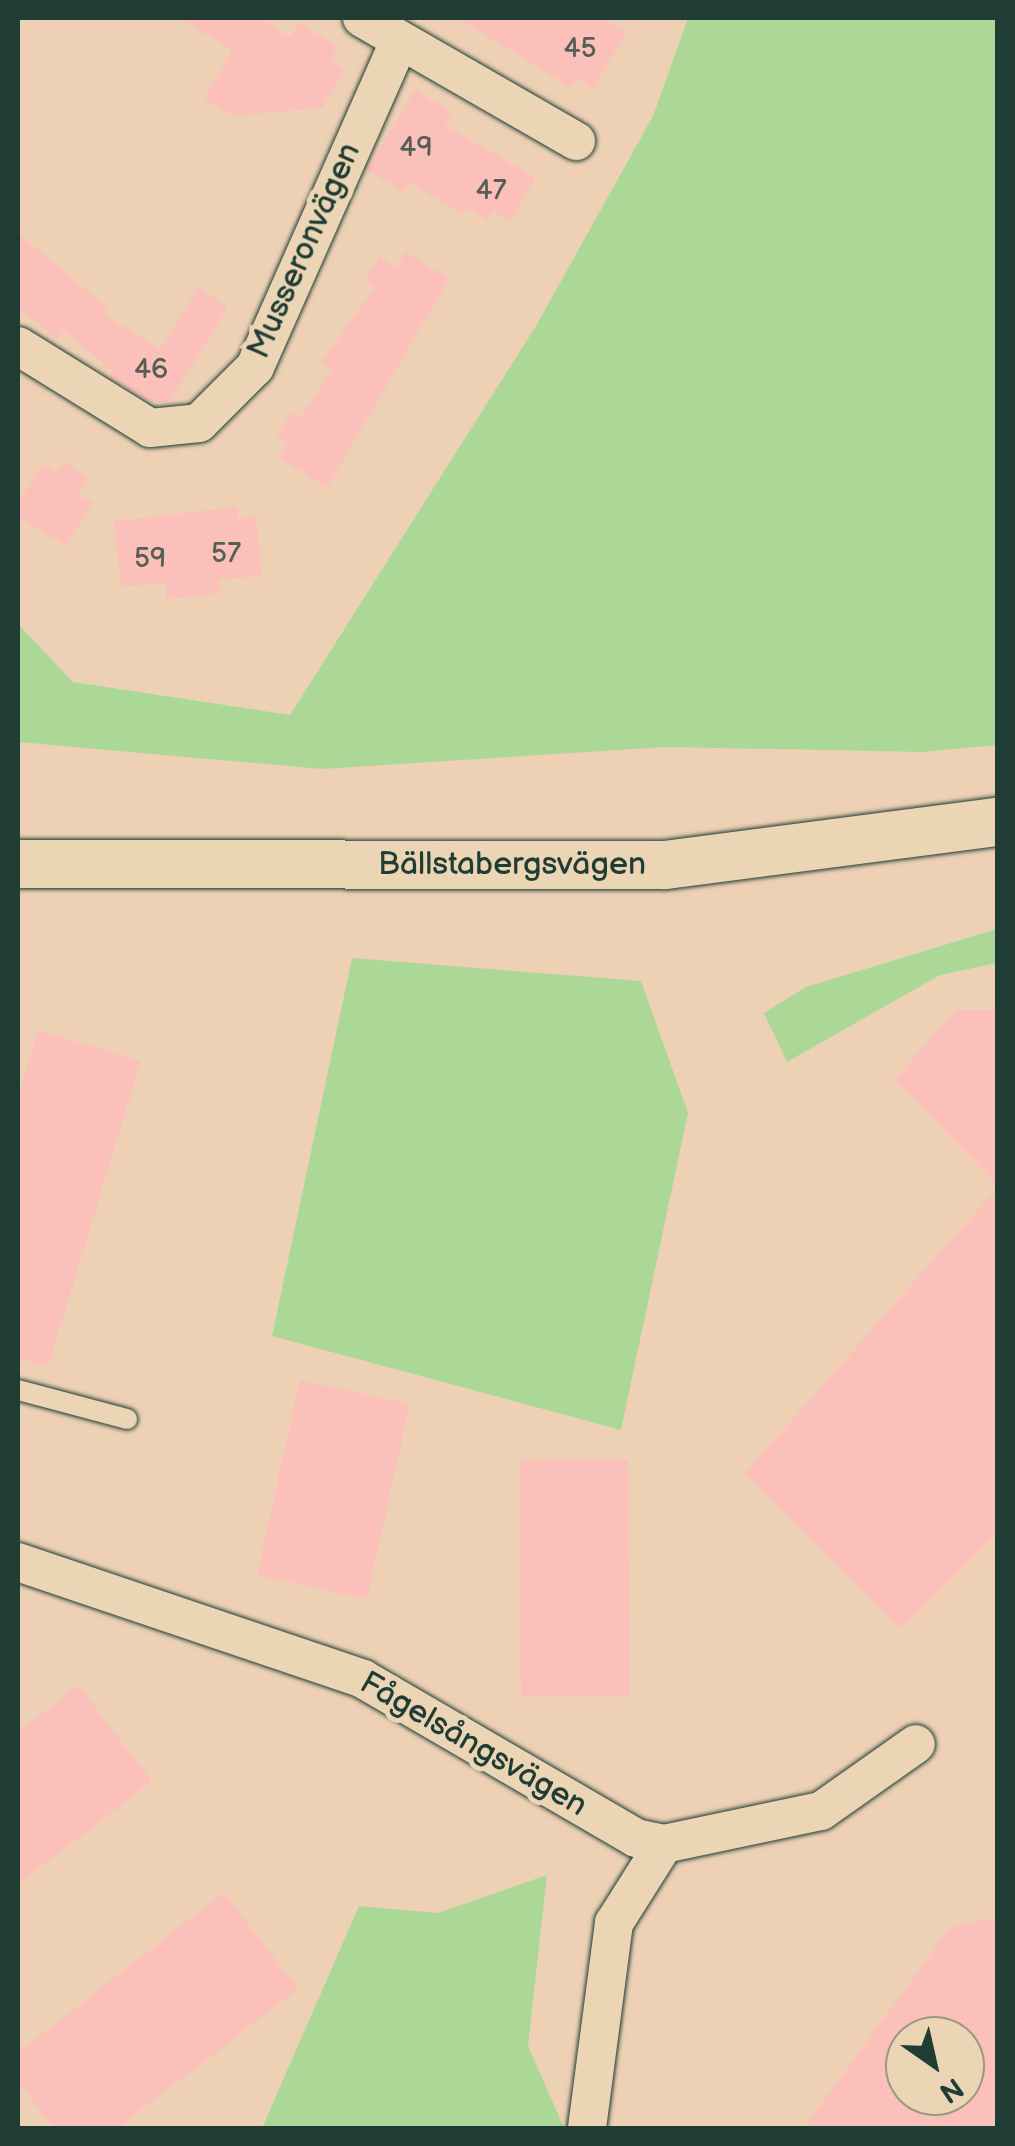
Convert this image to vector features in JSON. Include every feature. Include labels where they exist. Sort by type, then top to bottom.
[{"type":"street","points":[[362,18],[576,141]]},
{"type":"street","name":"Musseronvägen","points":[[18,346],[150,428],[199,423],[254,367],[399,42]]},
{"type":"street","name":"Bällstabergsvägen","points":[[19,864],[664,864],[763,855],[998,822]]},
{"type":"street","name":"Fågelsångsvägen","points":[[18,1562],[362,1679],[636,1838],[664,1844]]},
{"type":"street","points":[[587,2128],[614,1923],[664,1844],[821,1811],[916,1744]]},
{"type":"lane","points":[[18,1390],[127,1419]]},
{"type":"green space","points":[[688,18],[997,18],[997,745],[923,752],[666,747],[322,769],[18,742],[18,624],[73,682],[290,715],[536,326],[653,116]]},
{"type":"green space","points":[[997,929],[997,963],[940,975],[787,1062],[764,1013],[806,987]]},
{"type":"green space","points":[[352,958],[641,981],[688,1113],[621,1430],[272,1336]]},
{"type":"green space","points":[[547,1875],[528,2046],[564,2128],[262,2128],[359,1906],[438,1913]]},
{"type":"building","points":[[179,18],[260,18],[290,37],[299,23],[338,47],[330,60],[345,70],[322,108],[233,116],[204,99],[232,50]]},
{"type":"building","points":[[458,18],[603,18],[627,32],[593,89],[577,79],[571,88]]},
{"type":"building","points":[[415,90],[453,113],[445,125],[536,178],[510,221],[493,211],[488,220],[467,208],[463,214],[409,183],[403,192],[367,170]]},
{"type":"building","points":[[18,233],[108,308],[104,314],[160,349],[199,287],[228,307],[169,403],[147,400],[109,376],[112,371],[64,331],[57,339],[18,307]]},
{"type":"building","points":[[406,252],[449,279],[327,488],[278,457],[287,443],[277,436],[292,412],[301,417],[332,369],[321,362],[375,288],[364,281],[380,257],[396,267]]},
{"type":"building","points":[[64,462],[88,477],[78,493],[93,503],[66,546],[18,516],[18,503],[42,464],[56,472]]},
{"type":"building","points":[[237,507],[238,518],[256,516],[262,576],[218,580],[220,594],[167,599],[166,583],[121,587],[114,521]]},
{"type":"building","points":[[956,1010],[998,1010],[998,1186],[895,1079]]},
{"type":"building","points":[[38,1030],[141,1061],[48,1367],[18,1357],[18,1098]]},
{"type":"building","points":[[998,1187],[998,1533],[901,1629],[745,1473]]},
{"type":"building","points":[[300,1380],[410,1404],[367,1599],[257,1575]]},
{"type":"building","points":[[628,1459],[630,1696],[521,1697],[520,1460]]},
{"type":"building","points":[[78,1685],[152,1781],[18,1885],[18,1732]]},
{"type":"building","points":[[224,1892],[298,1989],[118,2128],[54,2128],[18,2082],[18,2053]]},
{"type":"building","points":[[998,1918],[998,2128],[804,2128],[885,2017],[885,2116],[985,2116],[985,2016],[886,2016],[951,1926]]}]
